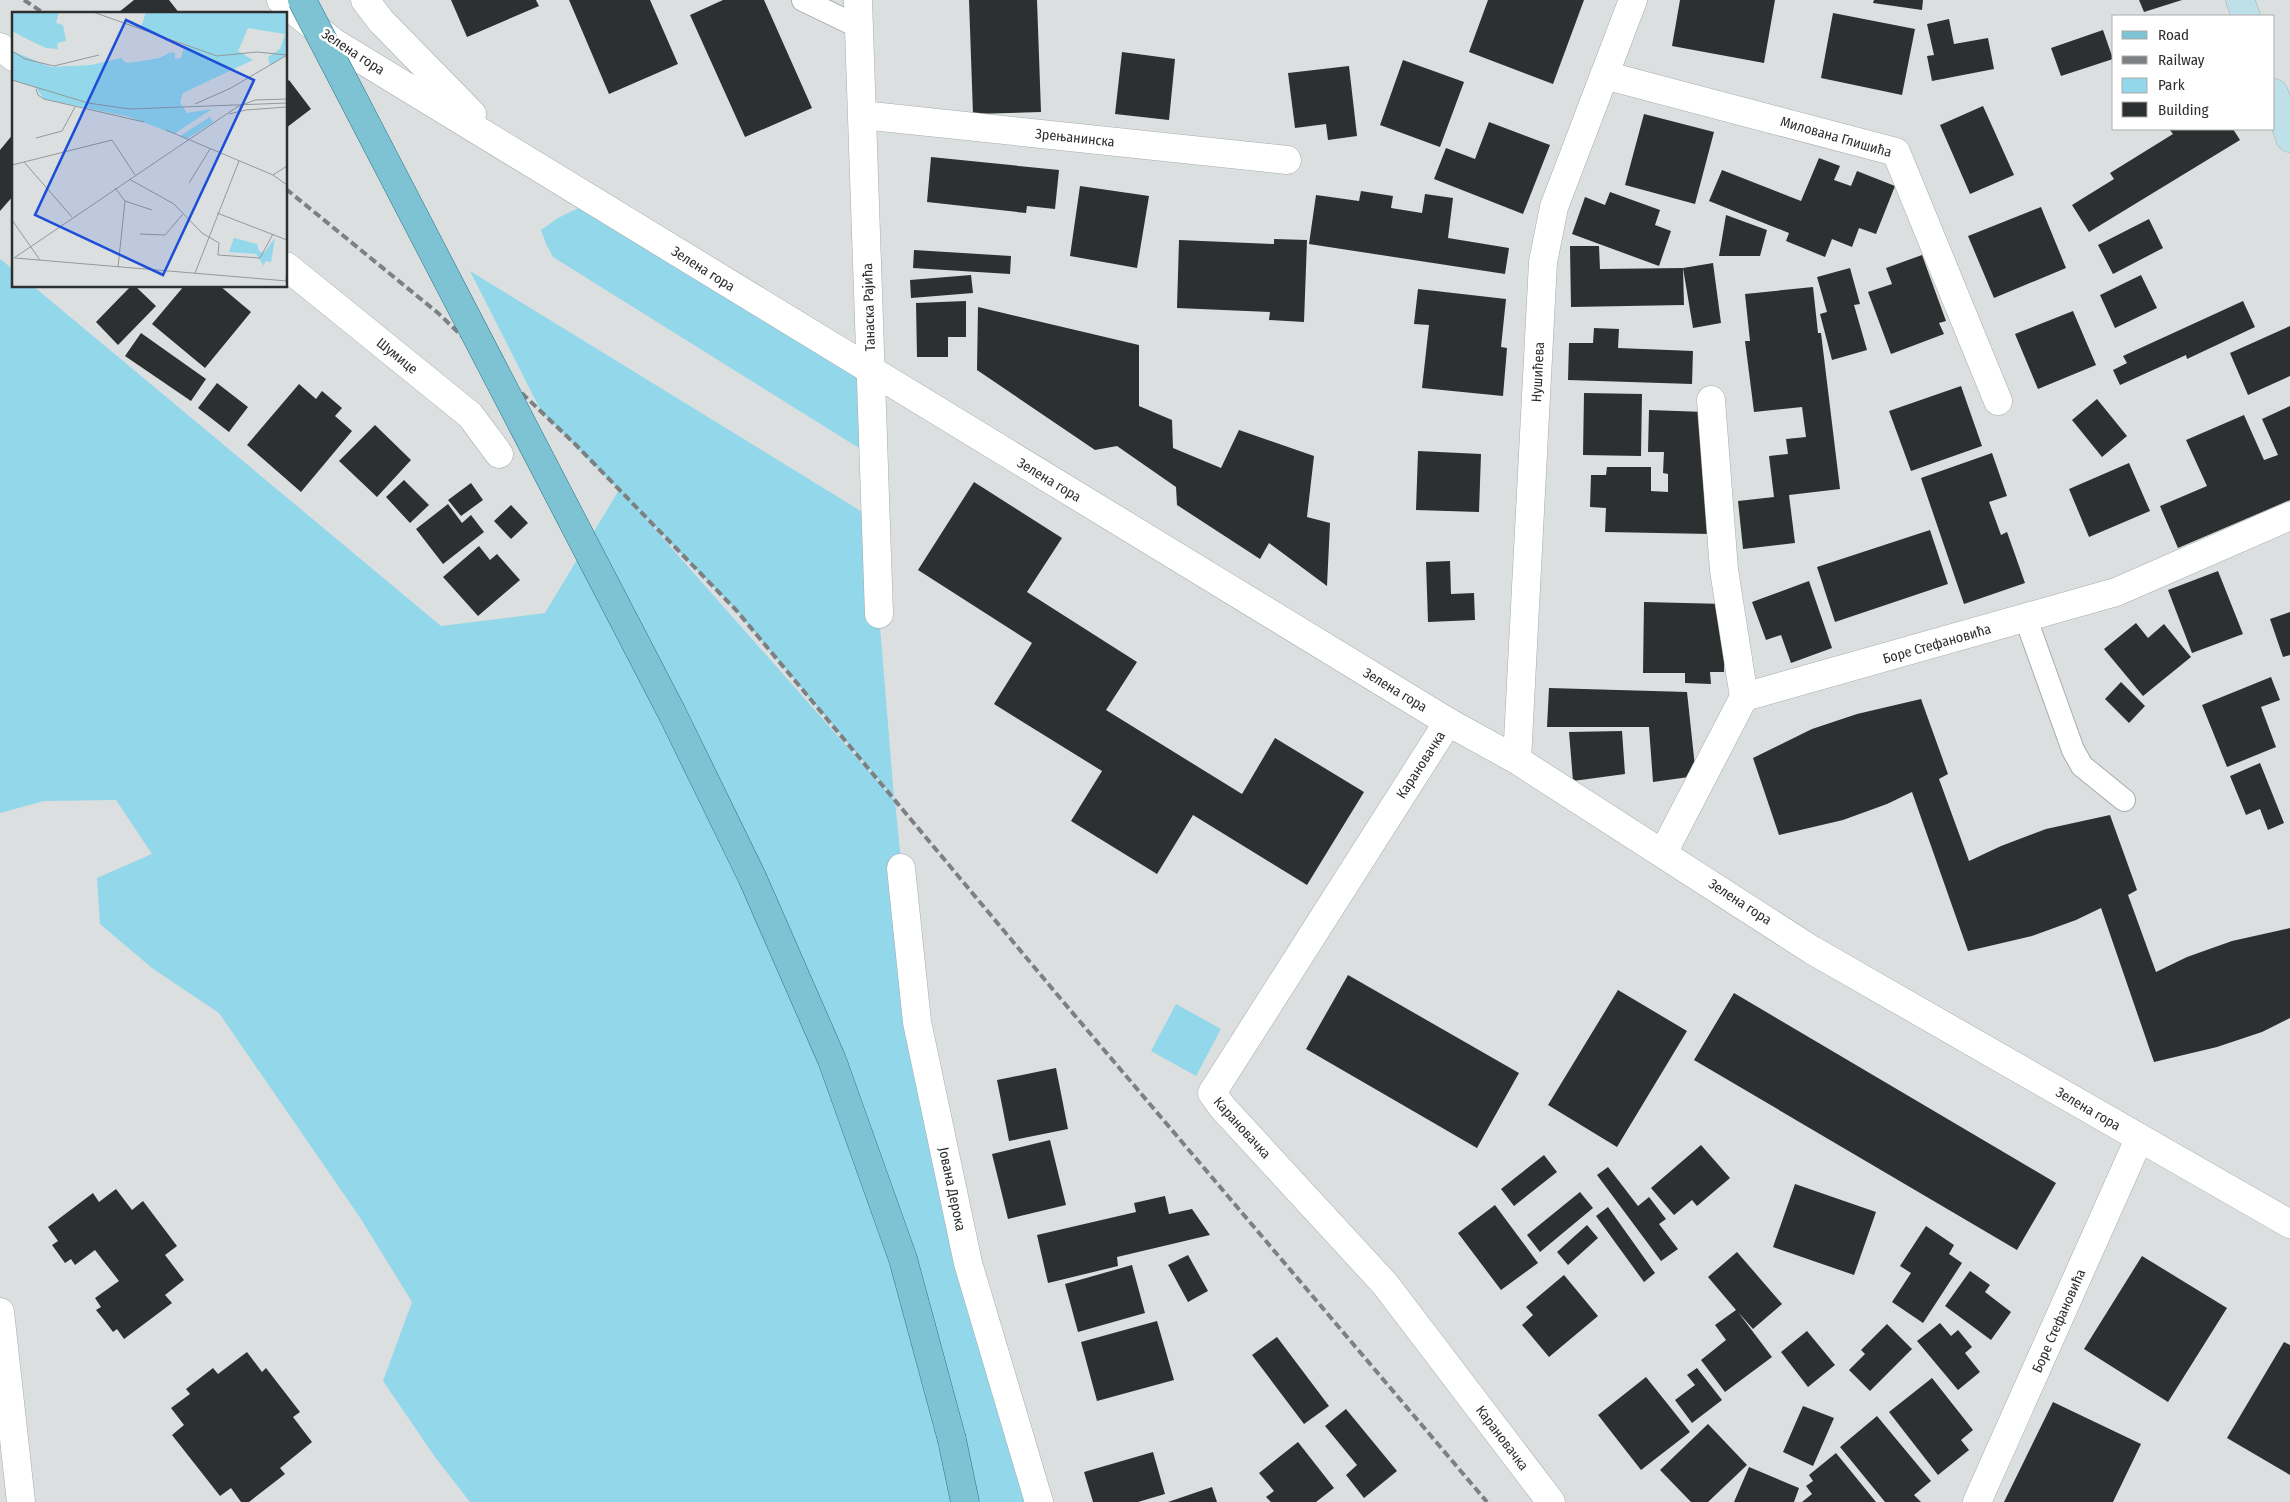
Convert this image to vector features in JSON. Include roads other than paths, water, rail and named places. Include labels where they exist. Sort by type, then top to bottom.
[{"type":"main road","points":[[302,0],[672,713],[752,876],[832,1060],[903,1259],[952,1440],[965,1502]]},
{"type":"street","name":"Зелена гора","points":[[281,0],[333,42],[871,372],[1448,722],[1517,760],[1812,950],[2290,1224]]},
{"type":"street","name":"Зелена гора","points":[[365,0],[381,21],[429,72],[505,146]]},
{"type":"street","name":"Танаска Рајића","points":[[858,0],[880,614]]},
{"type":"street","name":"Нушићева","points":[[1517,760],[1543,262],[1554,207],[1633,0]]},
{"type":"street","points":[[2240,0],[2246,15]]},
{"type":"street","points":[[0,48],[12,56]]},
{"type":"street","name":"Милована Глишића","points":[[1604,75],[1896,152],[1998,401]]},
{"type":"street","points":[[2275,97],[2290,138]]},
{"type":"street","name":"Зрењанинска","points":[[862,115],[1287,160]]},
{"type":"street","name":"Шумице","points":[[288,268],[470,415],[499,454]]},
{"type":"street","points":[[1663,853],[1744,697],[1724,570],[1711,400]]},
{"type":"street","name":"Боре Стефановића","points":[[1744,697],[2026,619],[2116,592],[2290,516]]},
{"type":"street","name":"Карановачка","points":[[1448,722],[1212,1093],[1223,1108],[1385,1284],[1551,1502]]},
{"type":"street","name":"Јована Дерока","points":[[901,868],[917,1022],[968,1263],[1039,1502]]},
{"type":"street","name":"Боре Стефановића","points":[[1977,1502],[2139,1139]]},
{"type":"street","points":[[0,1312],[18,1502]]},
{"type":"lane","points":[[803,0],[858,27]]},
{"type":"lane","points":[[2026,619],[2073,750],[2082,766],[2124,800]]},
{"type":"railway","points":[[24,0],[42,12]]},
{"type":"railway","points":[[288,191],[438,313],[576,445],[736,610],[1060,998],[1487,1502]]}]
